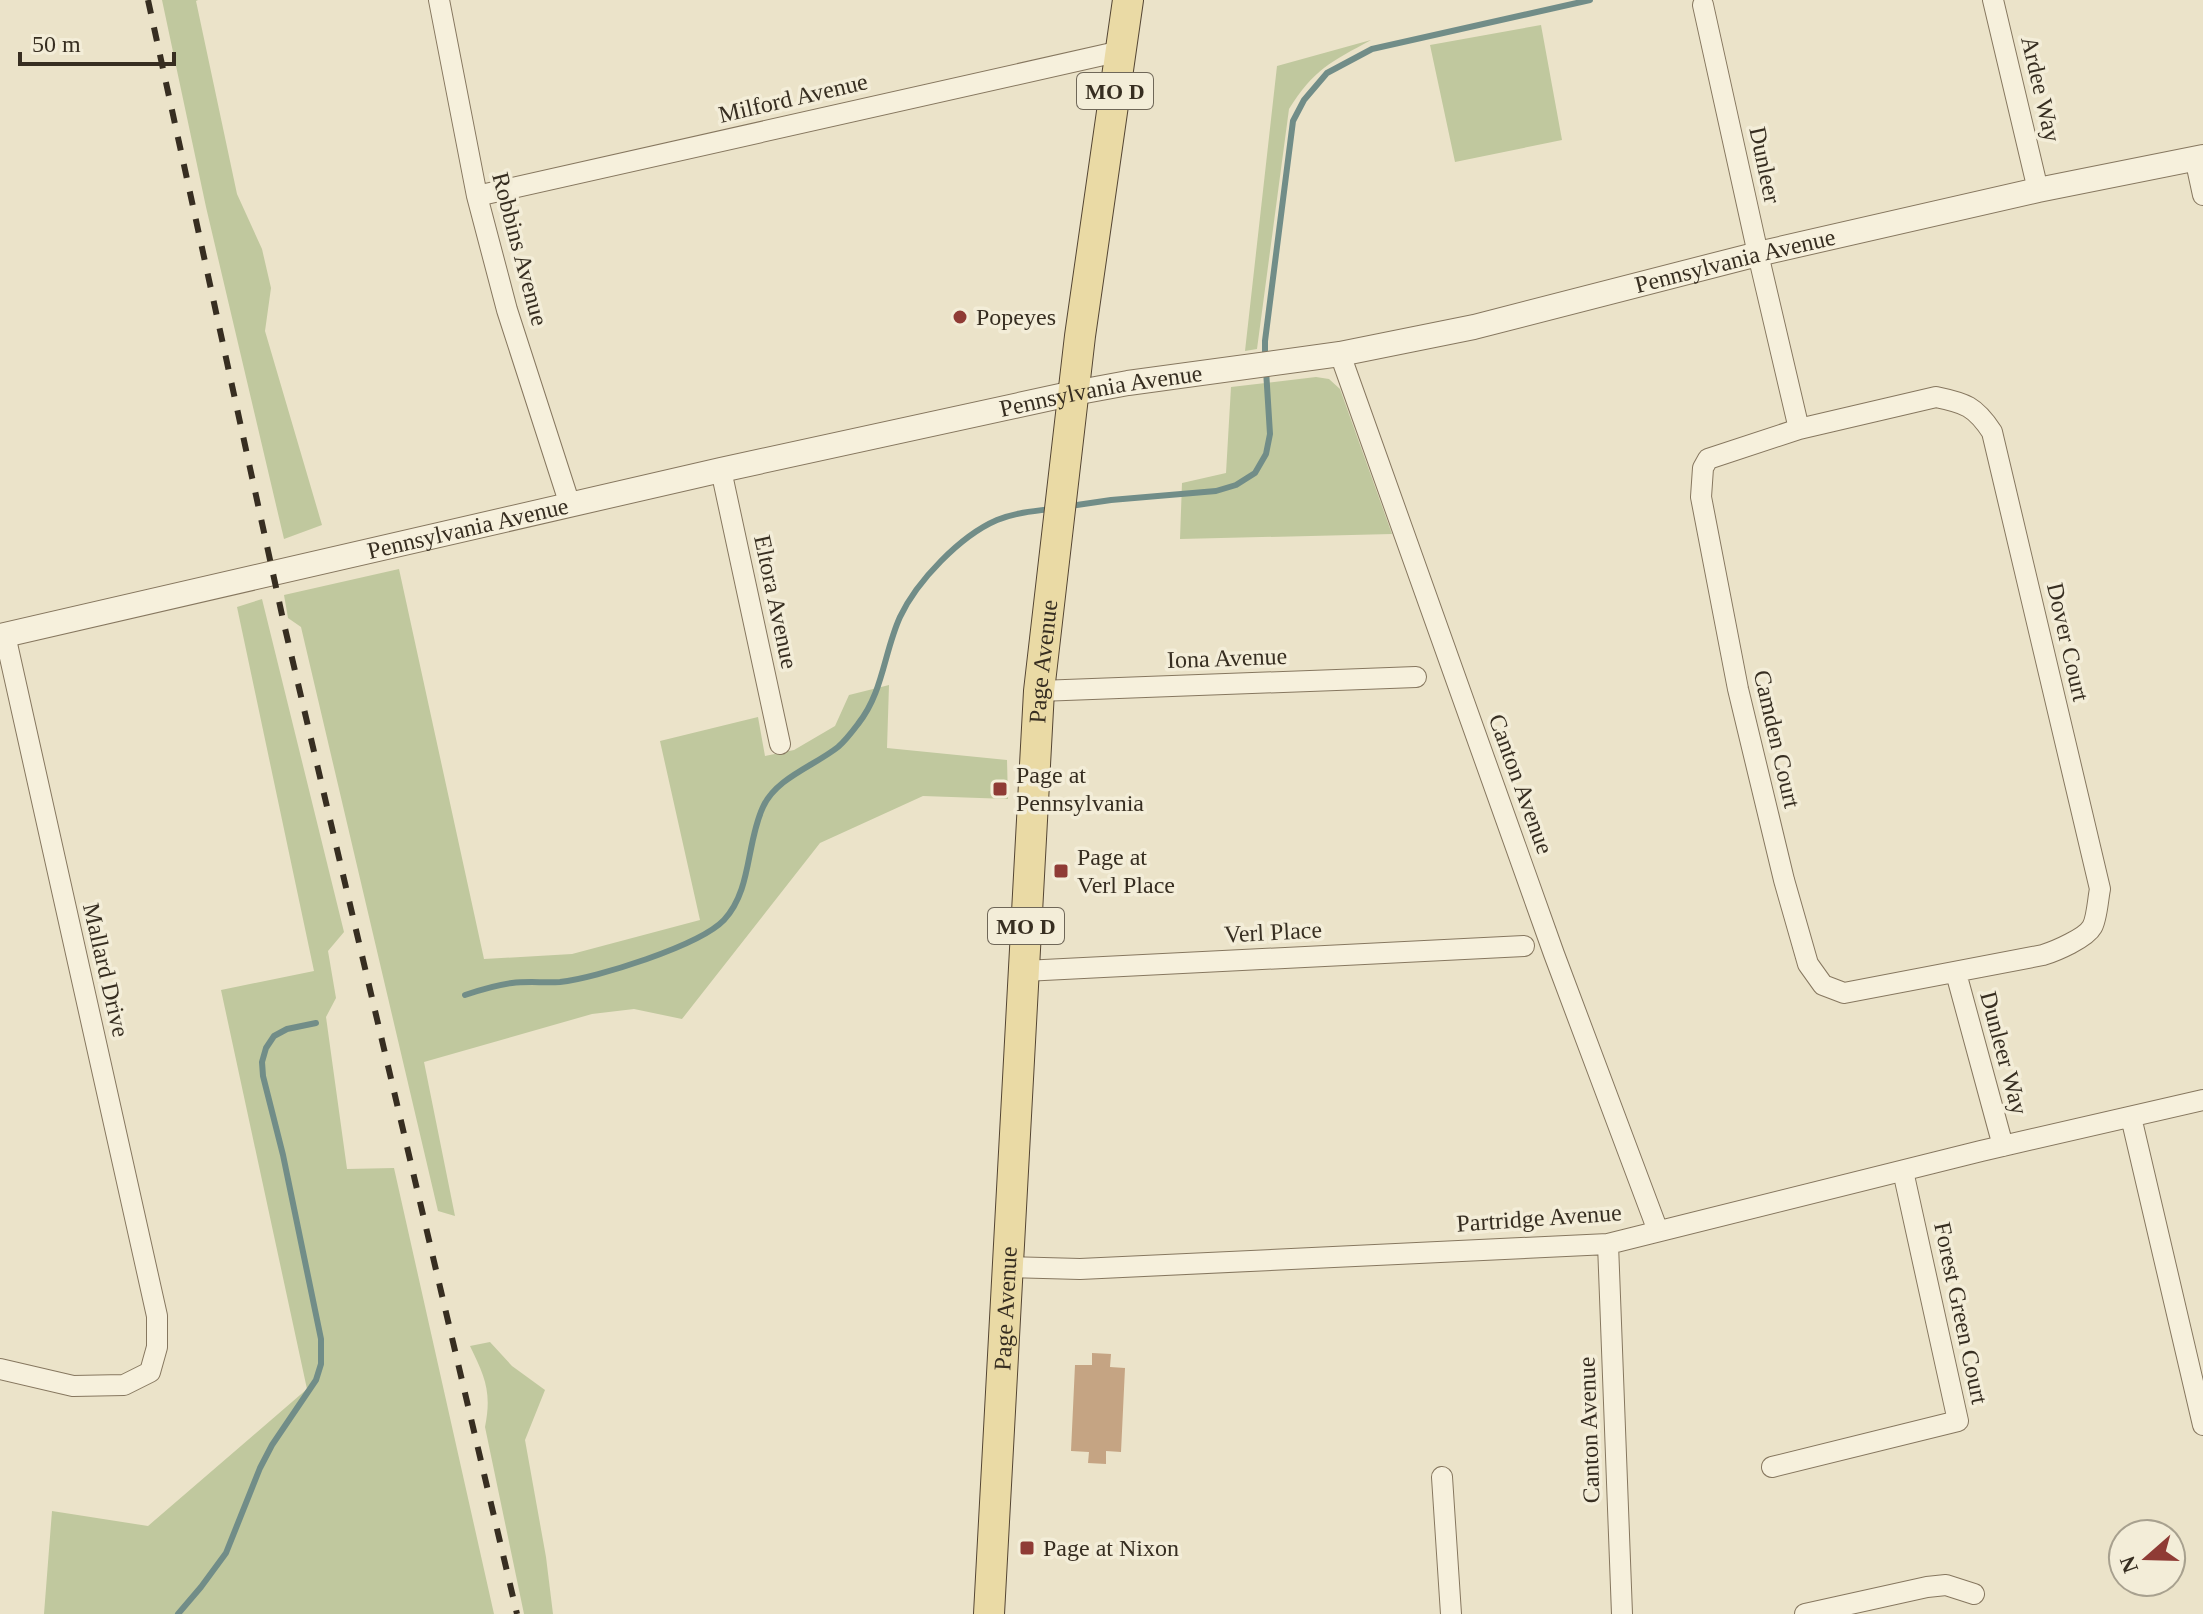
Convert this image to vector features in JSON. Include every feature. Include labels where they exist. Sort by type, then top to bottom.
[{"type":"main road","name":"Page Avenue","points":[[989,1614],[1039,691],[1081,324],[1128,0]]},
{"type":"street","name":"Robbins Avenue","points":[[439,0],[477,196],[507,310],[570,505]]},
{"type":"street","name":"Ardee Way","points":[[1993,0],[2038,190]]},
{"type":"street","name":"Dunleer","points":[[1703,5],[1799,429]]},
{"type":"street","name":"Milford Avenue","points":[[477,196],[1121,51]]},
{"type":"street","name":"Pennsylvania Avenue","points":[[3,636],[721,470],[1074,393],[1340,354],[1474,327],[1758,254],[2038,190],[2199,158]]},
{"type":"street","points":[[2199,158],[2203,195]]},
{"type":"street","name":"Canton Avenue","points":[[1340,354],[1554,954],[1658,1231]]},
{"type":"street","name":"Dover Court","points":[[1799,429],[1936,397],[1963,403],[1983,418],[1992,432],[2100,889],[2092,927],[2082,936],[2043,955],[1956,973]]},
{"type":"street","name":"Camden Court","points":[[1799,429],[1708,459],[1703,468],[1701,497],[1738,689],[1784,880],[1808,964],[1823,985],[1844,993],[1956,973]]},
{"type":"street","name":"Eltora Avenue","points":[[721,470],[780,744]]},
{"type":"street","name":"Mallard Drive","points":[[0,1369],[73,1386],[124,1385],[150,1372],[157,1347],[157,1316],[3,636]]},
{"type":"street","name":"Iona Avenue","points":[[1039,691],[1416,677]]},
{"type":"street","name":"Verl Place","points":[[1024,971],[1524,946]]},
{"type":"street","name":"Dunleer Way","points":[[1956,973],[2003,1146]]},
{"type":"street","name":"Partridge Avenue","points":[[1008,1267],[1080,1269],[1608,1244],[2203,1100]]},
{"type":"street","points":[[2131,1117],[2203,1425]]},
{"type":"street","name":"Forest Green Court","points":[[1772,1467],[1958,1421],[1903,1171]]},
{"type":"street","name":"Canton Avenue","points":[[1608,1244],[1622,1614]]},
{"type":"street","points":[[1442,1477],[1451,1614]]},
{"type":"street","points":[[1805,1614],[1927,1587],[1946,1585],[1974,1594]]},
{"type":"green space","points":[[162,0],[198,0],[237,194],[262,249],[271,288],[265,331],[322,525],[284,539],[206,207]]},
{"type":"green space","points":[[1541,25],[1562,140],[1455,162],[1430,45]]},
{"type":"green space","points":[[1371,40],[1315,75],[1289,109],[1257,349],[1245,351],[1277,66]]},
{"type":"green space","points":[[1316,377],[1329,379],[1340,389],[1392,534],[1180,539],[1182,483],[1226,473],[1231,387]]},
{"type":"green space","points":[[399,569],[484,959],[572,954],[700,920],[660,741],[758,717],[765,756],[794,750],[835,726],[849,695],[889,685],[887,748],[1007,760],[1008,799],[923,796],[820,843],[682,1019],[634,1009],[592,1014],[424,1062],[455,1216],[438,1211],[301,627],[288,618],[284,595]]},
{"type":"green space","points":[[262,599],[344,932],[328,951],[336,998],[326,1017],[347,1169],[394,1168],[494,1614],[44,1614],[52,1511],[148,1526],[307,1389],[221,990],[314,971],[237,607]]},
{"type":"green space","points":[[490,1342],[512,1366],[545,1390],[525,1440],[553,1614],[524,1614],[485,1427],[488,1404],[486,1385],[470,1346]]},
{"type":"building","points":[[1092,1353],[1111,1354],[1110,1367],[1125,1368],[1121,1452],[1106,1451],[1106,1464],[1088,1463],[1089,1452],[1071,1451],[1075,1365],[1092,1365]]},
{"type":"waterway","points":[[1265,359],[1293,121],[1304,100],[1327,73],[1372,49],[1590,0]]},
{"type":"waterway","points":[[1070,506],[1216,491],[1236,485],[1255,473],[1266,454],[1270,434],[1266,370]]},
{"type":"waterway","points":[[465,995],[506,984],[560,982],[597,974],[671,950],[724,920],[740,895],[763,807],[786,780],[838,747],[858,724],[873,699],[900,617],[928,575],[955,548],[983,527],[1010,516],[1051,509]]},
{"type":"waterway","points":[[178,1614],[226,1553],[260,1468],[316,1380],[321,1364],[321,1339],[262,1062],[274,1036],[287,1029],[316,1023]]},
{"type":"railway","points":[[148,0],[284,624],[517,1614]]},
{"type":"place","name":"Popeyes","points":[[960,317]]},
{"type":"place","name":"Page at Pennsylvania","points":[[1000,789]]},
{"type":"place","name":"Page at Verl Place","points":[[1061,871]]},
{"type":"place","name":"Page at Nixon","points":[[1027,1548]]}]
